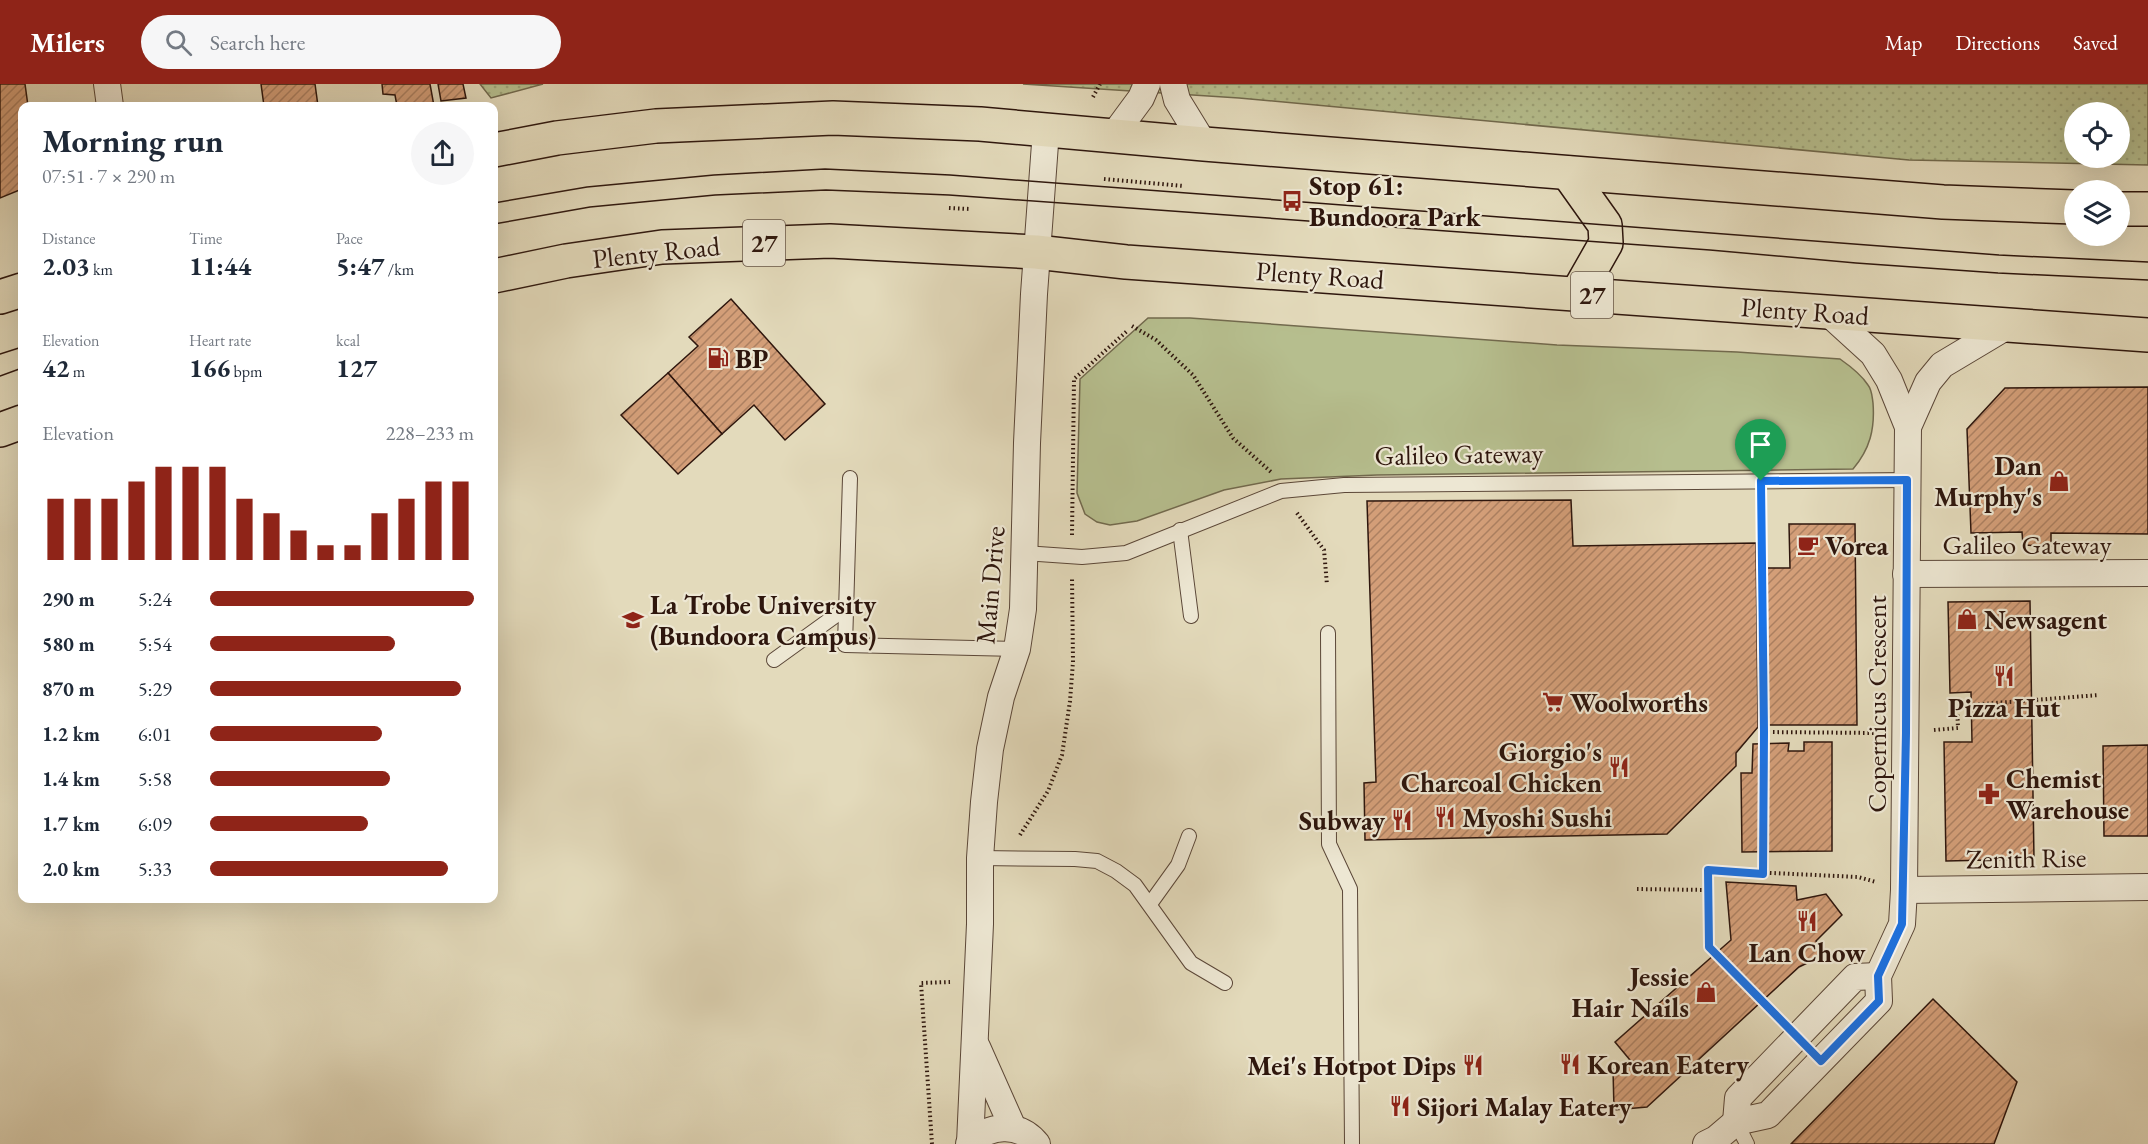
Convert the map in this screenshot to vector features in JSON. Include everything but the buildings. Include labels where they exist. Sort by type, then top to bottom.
[{"type":"highway","points":[[498,149],[557,138],[656,126],[832,118],[980,124],[1204,144],[1943,202],[2064,207]]},
{"type":"highway","points":[[1568,173],[1605,225],[1606,243],[1577,294]]},
{"type":"highway","points":[[2130,209],[2148,209]]},
{"type":"highway","name":"Plenty Road","points":[[498,275],[566,261],[662,247],[830,241],[1036,252],[1126,261],[2148,335]]},
{"type":"highway","points":[[0,297],[18,291]]},
{"type":"highway","points":[[0,430],[18,423]]},
{"type":"street","points":[[106,84],[109,102]]},
{"type":"street","points":[[1113,136],[1141,98],[1147,84]]},
{"type":"street","points":[[1173,84],[1177,100],[1204,144]]},
{"type":"street","name":"Main Drive","points":[[970,1144],[980,858],[990,749],[1001,697],[1017,649],[1023,609],[1036,252],[1046,130]]},
{"type":"street","name":"Copernicus Crescent","points":[[1828,313],[1873,354],[1889,380],[1908,427]]},
{"type":"street","name":"Copernicus Crescent","points":[[1706,1144],[1716,1138],[1742,1133],[1768,1115],[1879,1001],[1878,976],[1902,924],[1904,886],[1908,427],[1928,382],[1942,365],[2009,325]]},
{"type":"street","name":"Galileo Gateway","points":[[1906,574],[2148,573]]},
{"type":"street","name":"Zenith Rise","points":[[1904,886],[2148,887]]},
{"type":"street","points":[[1742,1133],[1738,1098],[1854,977],[1878,976]]},
{"type":"street","name":"Main Drive","points":[[974,1042],[1033,1138]]},
{"type":"street","points":[[970,1144],[981,1133],[994,1128],[1033,1138]]},
{"type":"lane","points":[[850,478],[845,645],[1017,649]]},
{"type":"lane","name":"Galileo Gateway","points":[[1024,553],[1072,557],[1126,553],[1281,491],[1344,485],[1907,480]]},
{"type":"lane","points":[[1180,530],[1191,616]]},
{"type":"lane","points":[[774,660],[846,608]]},
{"type":"lane","points":[[1328,633],[1329,843],[1350,889],[1352,1144]]},
{"type":"lane","points":[[1150,904],[1178,865],[1189,836]]},
{"type":"lane","points":[[980,858],[1097,861],[1135,885],[1191,963],[1225,983]]},
{"type":"path","points":[[1093,97],[1100,84]]},
{"type":"path","points":[[1104,178],[1184,186]]},
{"type":"path","points":[[949,208],[970,209]]},
{"type":"path","points":[[1132,326],[1155,340],[1192,375],[1233,438],[1272,473],[1281,491],[1324,550],[1327,585]]},
{"type":"path","points":[[1018,858],[1020,835],[1048,791],[1062,755],[1070,701],[1073,662],[1074,379],[1127,331]]},
{"type":"path","points":[[1761,481],[1763,874]]},
{"type":"path","points":[[1797,1037],[1709,947],[1708,870],[1858,877],[1904,886]]},
{"type":"path","points":[[1637,889],[1708,890]]},
{"type":"path","points":[[932,1144],[921,982],[977,982]]},
{"type":"green space","points":[[480,84],[543,84],[491,98]]},
{"type":"green space","points":[[1023,84],[2148,84],[2148,165],[2130,165],[2130,102],[2064,102],[2064,163],[1909,160],[1239,98]]},
{"type":"green space","points":[[1148,318],[1190,318],[1557,345],[1737,352],[1840,359],[1859,374],[1870,389],[1873,412],[1872,430],[1864,454],[1853,469],[1377,475],[1281,479],[1224,490],[1137,521],[1110,525],[1097,522],[1085,514],[1077,493],[1080,379]]},
{"type":"tram line","points":[[498,202],[587,187],[714,175],[825,169],[950,175],[1999,255],[2148,262]]},
{"type":"tram line","points":[[498,223],[590,207],[715,195],[826,190],[949,195],[1710,250],[1856,263],[2148,280]]},
{"type":"tram line","points":[[0,354],[18,348]]},
{"type":"tram line","points":[[0,376],[18,369]]},
{"type":"place","name":"Stop 61: Bundoora Park","points":[[1292,201]]},
{"type":"place","name":"BP","points":[[718,358]]},
{"type":"place","name":"Dan Murphy's","points":[[2059,481]]},
{"type":"place","name":"Vorea","points":[[1808,545]]},
{"type":"place","name":"Newsagent","points":[[1967,619]]},
{"type":"place","name":"La Trobe University (Bundoora Campus)","points":[[633,620]]},
{"type":"place","name":"Pizza Hut","points":[[2004,676]]},
{"type":"place","name":"Woolworths","points":[[1553,702]]},
{"type":"place","name":"Giorgio's Charcoal Chicken","points":[[1619,767]]},
{"type":"place","name":"Chemist Warehouse","points":[[1989,794]]},
{"type":"place","name":"Myoshi Sushi","points":[[1445,817]]},
{"type":"place","name":"Subway","points":[[1402,820]]},
{"type":"place","name":"Lan Chow","points":[[1807,921]]},
{"type":"place","name":"Jessie Hair Nails","points":[[1706,992]]},
{"type":"place","name":"Korean Eatery","points":[[1570,1064]]},
{"type":"place","name":"Mei's Hotpot Dips","points":[[1473,1065]]},
{"type":"place","name":"Sijori Malay Eatery","points":[[1400,1106]]},
{"type":"route","points":[[1907,480],[1906,733],[1902,924],[1878,976],[1879,1001],[1821,1061],[1709,947],[1708,870],[1763,874],[1761,481],[1907,480]]}]
